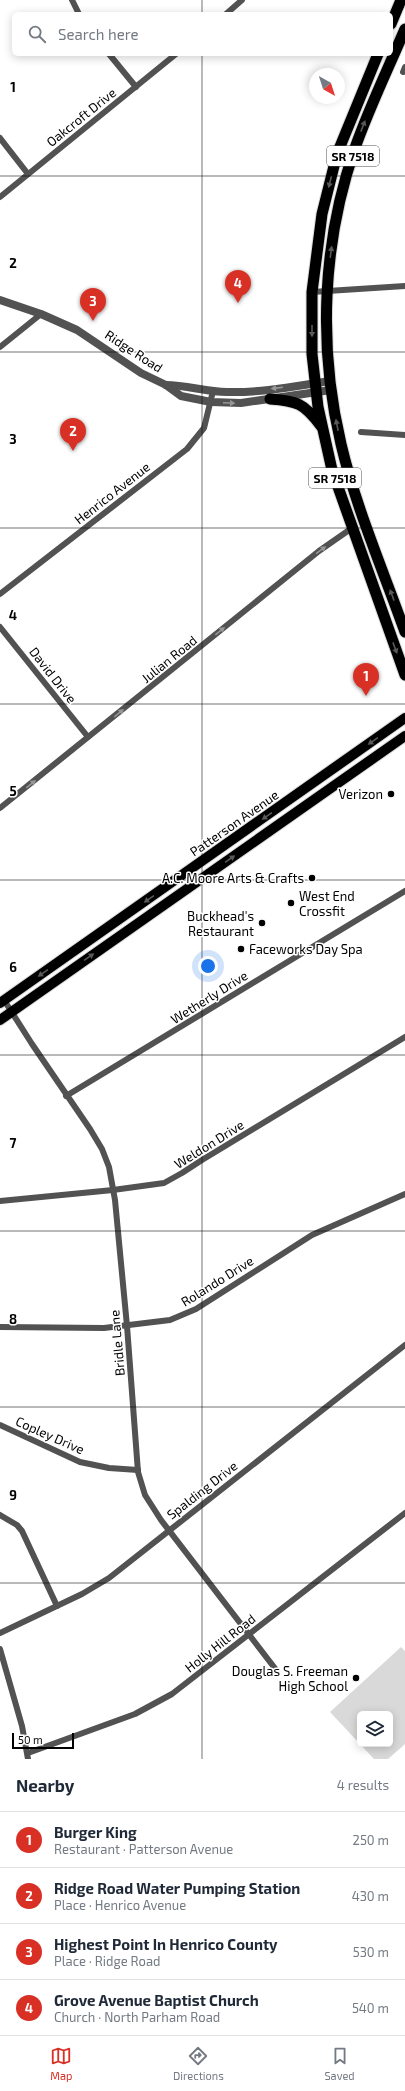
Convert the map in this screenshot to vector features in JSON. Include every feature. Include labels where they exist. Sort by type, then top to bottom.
[{"type":"highway","points":[[393,19],[401,0]]},
{"type":"highway","name":"SR 7518","points":[[405,29],[366,120],[348,170],[335,227],[327,291],[326,331],[331,386],[341,445],[363,514],[405,632]]},
{"type":"highway","name":"SR 7518","points":[[377,56],[348,124],[330,179],[319,228],[312,292],[312,337],[316,388],[322,427],[337,485],[405,674]]},
{"type":"highway","points":[[270,399],[289,400],[299,403],[311,413],[322,427]]},
{"type":"highway","points":[[337,485],[345,492],[352,514],[357,516],[363,514]]},
{"type":"main road","name":"Patterson Avenue","points":[[2,1002],[405,718]]},
{"type":"main road","name":"Patterson Avenue","points":[[0,1020],[405,736]]},
{"type":"street","points":[[72,0],[78,12]]},
{"type":"street","points":[[228,12],[242,0]]},
{"type":"street","points":[[110,56],[136,87]]},
{"type":"street","name":"Oakcroft Drive","points":[[0,197],[174,56]]},
{"type":"street","points":[[0,138],[28,174]]},
{"type":"street","points":[[312,292],[405,286]]},
{"type":"street","name":"Ridge Road","points":[[0,300],[41,314],[82,332],[141,373],[166,385],[181,396],[211,402],[241,403],[270,399],[316,388]]},
{"type":"street","points":[[0,347],[41,314]]},
{"type":"street","name":"Ridge Road","points":[[166,385],[181,385],[213,391],[239,392],[331,386]]},
{"type":"street","name":"Henrico Avenue","points":[[0,594],[187,449],[204,428],[213,391]]},
{"type":"street","points":[[361,432],[405,435]]},
{"type":"street","name":"Julian Road","points":[[0,808],[319,551],[352,528]]},
{"type":"street","name":"David Drive","points":[[0,627],[88,738]]},
{"type":"street","name":"Wetherly Drive","points":[[66,1096],[405,891]]},
{"type":"street","name":"Bridle Lane","points":[[2,1002],[11,1012],[102,1148],[109,1167],[113,1190],[127,1326],[138,1470],[145,1495],[169,1530],[277,1671]]},
{"type":"street","name":"Weldon Drive","points":[[0,1201],[113,1190],[158,1184],[173,1179],[405,1037]]},
{"type":"street","name":"Rolando Drive","points":[[0,1327],[104,1328],[156,1323],[186,1314],[226,1291],[312,1235],[405,1194]]},
{"type":"street","name":"Spalding Drive","points":[[0,1633],[82,1594],[109,1578],[405,1345]]},
{"type":"street","name":"Copley Drive","points":[[0,1425],[80,1462],[109,1468],[138,1470]]},
{"type":"street","name":"Holly Hill Road","points":[[28,1756],[151,1707],[172,1694],[405,1514]]},
{"type":"street","points":[[0,1515],[17,1525],[22,1531],[57,1606]]},
{"type":"street","points":[[0,1649],[22,1726],[28,1756]]},
{"type":"shaded area","points":[[401,1647],[405,1651],[405,1744],[388,1759],[374,1759],[363,1747],[393,1747],[393,1711],[357,1711],[357,1741],[330,1712]]},
{"type":"place","name":"Grove Avenue Baptist Church","points":[[238,303]]},
{"type":"place","name":"Highest Point In Henrico County","points":[[93,321]]},
{"type":"place","name":"Ridge Road Water Pumping Station","points":[[73,451]]},
{"type":"place","name":"Burger King","points":[[366,696]]},
{"type":"place","name":"Verizon","points":[[391,794]]},
{"type":"place","name":"A.C. Moore Arts & Crafts","points":[[312,878]]},
{"type":"place","name":"West End Crossfit","points":[[291,903]]},
{"type":"place","name":"Buckhead's Restaurant","points":[[262,923]]},
{"type":"place","name":"Faceworks Day Spa","points":[[241,949]]},
{"type":"place","name":"Douglas S. Freeman High School","points":[[356,1678]]}]
